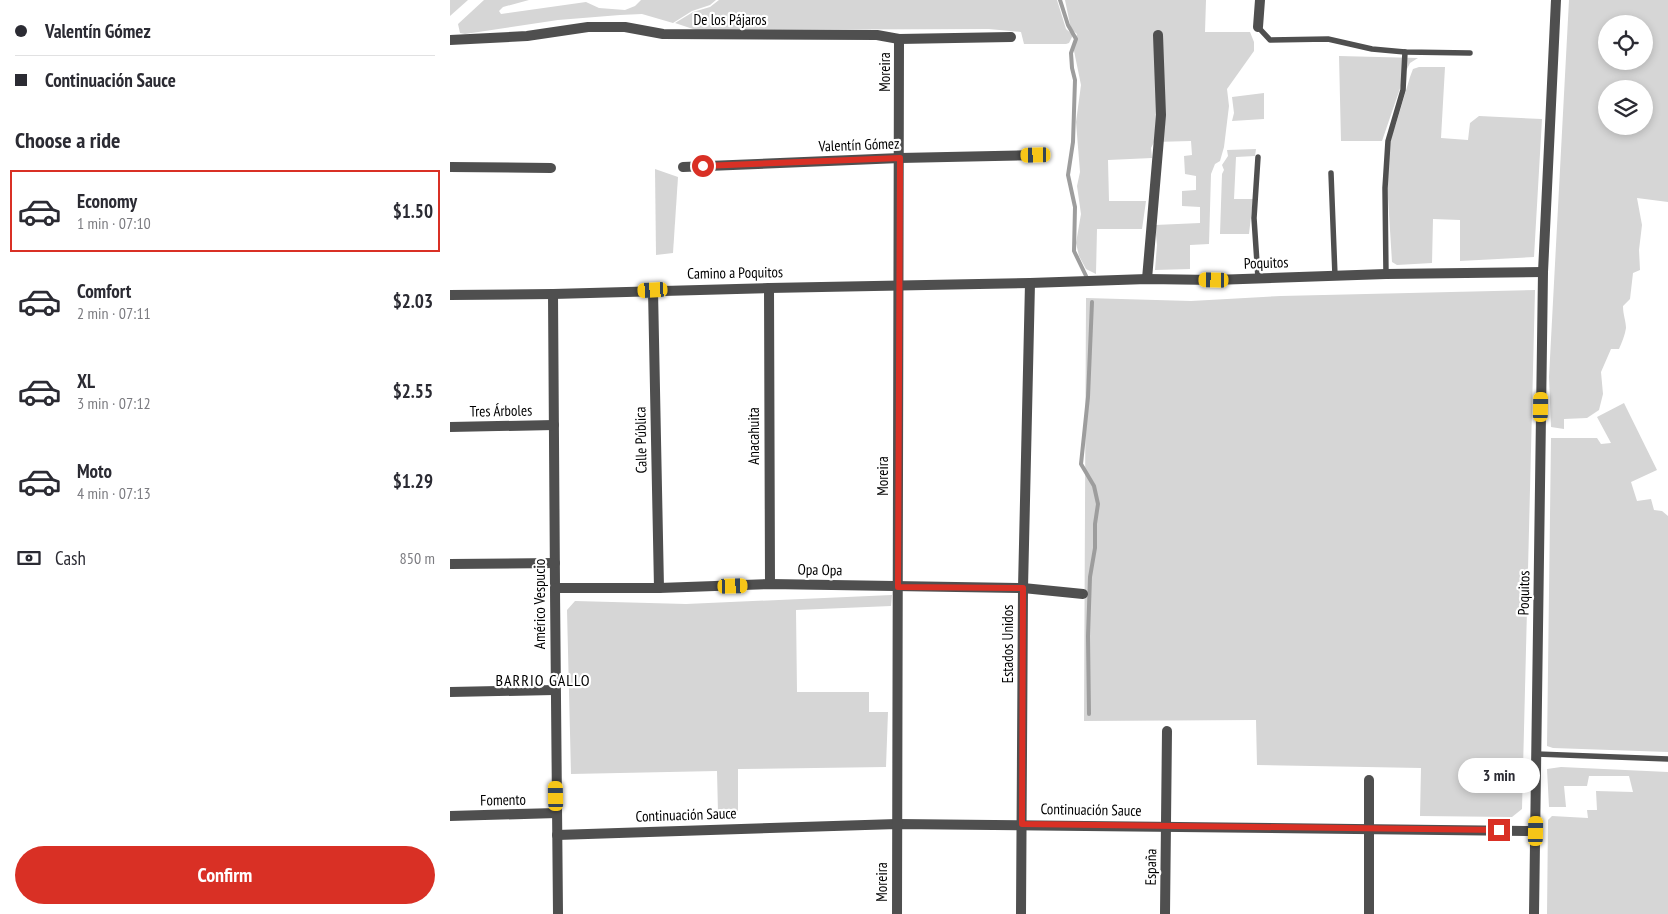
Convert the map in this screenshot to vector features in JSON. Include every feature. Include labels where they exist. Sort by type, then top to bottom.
[{"type":"street","points":[[1258,27],[1260,0]]},
{"type":"street","name":"Poquitos","points":[[1534,914],[1543,272],[1556,0]]},
{"type":"street","name":"De los Pájaros","points":[[450,40],[527,36],[588,27],[625,26],[663,34],[877,35],[899,39],[1011,37]]},
{"type":"street","points":[[1147,279],[1160,115],[1158,36]]},
{"type":"street","name":"Moreira","points":[[897,914],[900,285],[899,39]]},
{"type":"street","name":"Valentín Gómez","points":[[683,166],[1036,155]]},
{"type":"street","points":[[450,167],[551,168]]},
{"type":"street","name":"Poquitos","points":[[900,285],[1543,272]]},
{"type":"street","name":"Estados Unidos","points":[[1020,914],[1023,588],[1030,283]]},
{"type":"street","name":"Camino a Poquitos","points":[[450,295],[900,285]]},
{"type":"street","name":"Anacahuita","points":[[769,288],[770,584]]},
{"type":"street","name":"Calle Pública","points":[[653,290],[659,588]]},
{"type":"street","name":"Américo Vespucio","points":[[553,294],[556,588],[554,690],[558,914]]},
{"type":"street","name":"Tres Árboles","points":[[450,427],[554,425]]},
{"type":"street","points":[[450,564],[555,563]]},
{"type":"street","name":"Opa Opa","points":[[556,588],[659,588],[770,584],[1023,588],[1083,594]]},
{"type":"street","points":[[450,692],[554,690]]},
{"type":"street","name":"España","points":[[1165,914],[1167,731]]},
{"type":"street","points":[[1369,914],[1370,780]]},
{"type":"street","name":"Fomento","points":[[450,816],[557,813]]},
{"type":"street","name":"Continuación Sauce","points":[[557,835],[897,824],[1536,831]]},
{"type":"lane","points":[[1258,27],[1270,40],[1328,39],[1372,49],[1405,52],[1470,53]]},
{"type":"lane","points":[[1386,274],[1385,188],[1388,141],[1403,90],[1405,52]]},
{"type":"lane","points":[[1258,157],[1254,218],[1258,278]]},
{"type":"lane","points":[[1331,173],[1335,276]]},
{"type":"lane","points":[[1537,754],[1668,760]]},
{"type":"shaded area","points":[[450,0],[468,0],[450,16]]},
{"type":"shaded area","points":[[484,0],[529,0],[503,7],[499,11],[501,14],[586,2],[599,8],[625,10],[635,6],[641,0],[716,0],[710,5],[692,11],[673,23],[642,14],[620,15],[558,20],[465,34],[460,33],[458,24]]},
{"type":"shaded area","points":[[719,0],[1057,0],[1066,29],[1073,35],[1069,43],[1066,44],[1024,44],[1021,32],[989,29],[696,30],[675,23],[693,12],[710,7]]},
{"type":"shaded area","points":[[1065,0],[1206,0],[1205,32],[1250,32],[1254,42],[1254,51],[1227,89],[1229,106],[1224,147],[1220,161],[1215,164],[1211,174],[1209,244],[1190,245],[1190,269],[1155,270],[1157,245],[1155,225],[1200,223],[1200,207],[1182,206],[1182,191],[1196,190],[1196,176],[1185,174],[1184,156],[1192,155],[1191,141],[1154,142],[1151,148],[1152,158],[1108,160],[1109,201],[1146,201],[1142,229],[1097,229],[1096,274],[1086,269],[1079,256],[1076,243],[1081,214],[1077,186],[1080,172],[1076,122],[1081,85],[1073,46],[1077,34],[1071,29]]},
{"type":"shaded area","points":[[1569,0],[1668,0],[1668,202],[1637,198],[1642,225],[1639,250],[1640,270],[1633,273],[1630,299],[1623,306],[1626,328],[1619,349],[1611,349],[1601,372],[1603,394],[1599,410],[1587,418],[1564,419],[1564,429],[1551,427],[1549,377]]},
{"type":"shaded area","points":[[1339,56],[1418,58],[1410,63],[1406,71],[1382,141],[1341,141]]},
{"type":"shaded area","points":[[1419,67],[1445,67],[1441,138],[1468,140],[1470,123],[1479,116],[1542,119],[1534,257],[1460,261],[1460,220],[1433,219],[1432,263],[1397,265],[1392,262],[1385,150],[1396,124],[1413,69]]},
{"type":"shaded area","points":[[1264,93],[1264,119],[1232,121],[1234,113],[1232,97]]},
{"type":"shaded area","points":[[1256,149],[1255,156],[1236,157],[1234,199],[1253,199],[1249,234],[1220,234],[1222,174],[1224,170],[1222,165],[1228,156],[1227,150]]},
{"type":"shaded area","points":[[655,169],[678,177],[673,253],[656,255]]},
{"type":"shaded area","points":[[1535,290],[1522,809],[1512,817],[1420,816],[1421,768],[1257,765],[1256,720],[1084,721],[1086,298],[1191,301],[1281,296]]},
{"type":"shaded area","points":[[1624,403],[1657,470],[1631,482],[1637,501],[1651,499],[1654,510],[1662,511],[1668,516],[1668,752],[1553,748],[1547,746],[1551,438],[1597,438],[1601,444],[1611,443],[1597,417]]},
{"type":"shaded area","points":[[892,595],[891,606],[796,610],[797,692],[869,692],[869,712],[888,712],[886,767],[738,769],[738,811],[718,813],[717,771],[571,774],[567,610],[575,601],[686,604]]},
{"type":"shaded area","points":[[1561,767],[1668,772],[1668,914],[1547,914],[1548,820],[1552,816],[1588,818],[1587,810],[1597,810],[1596,791],[1633,792],[1629,776],[1589,776],[1587,786],[1564,786],[1566,807],[1549,807],[1547,769]]},
{"type":"waterway","points":[[1060,0],[1068,25],[1076,39],[1071,53],[1075,80],[1073,142],[1068,175],[1075,207],[1074,251],[1088,280]]},
{"type":"waterway","points":[[1089,714],[1088,636],[1090,577],[1095,548],[1095,524],[1098,504],[1094,486],[1081,464],[1088,397],[1092,302]]},
{"type":"district","name":"BARRIO GALLO","points":[[543,680]]},
{"type":"route","points":[[703,166],[900,158],[898,587],[1023,588],[1022,824],[1499,830]]}]
